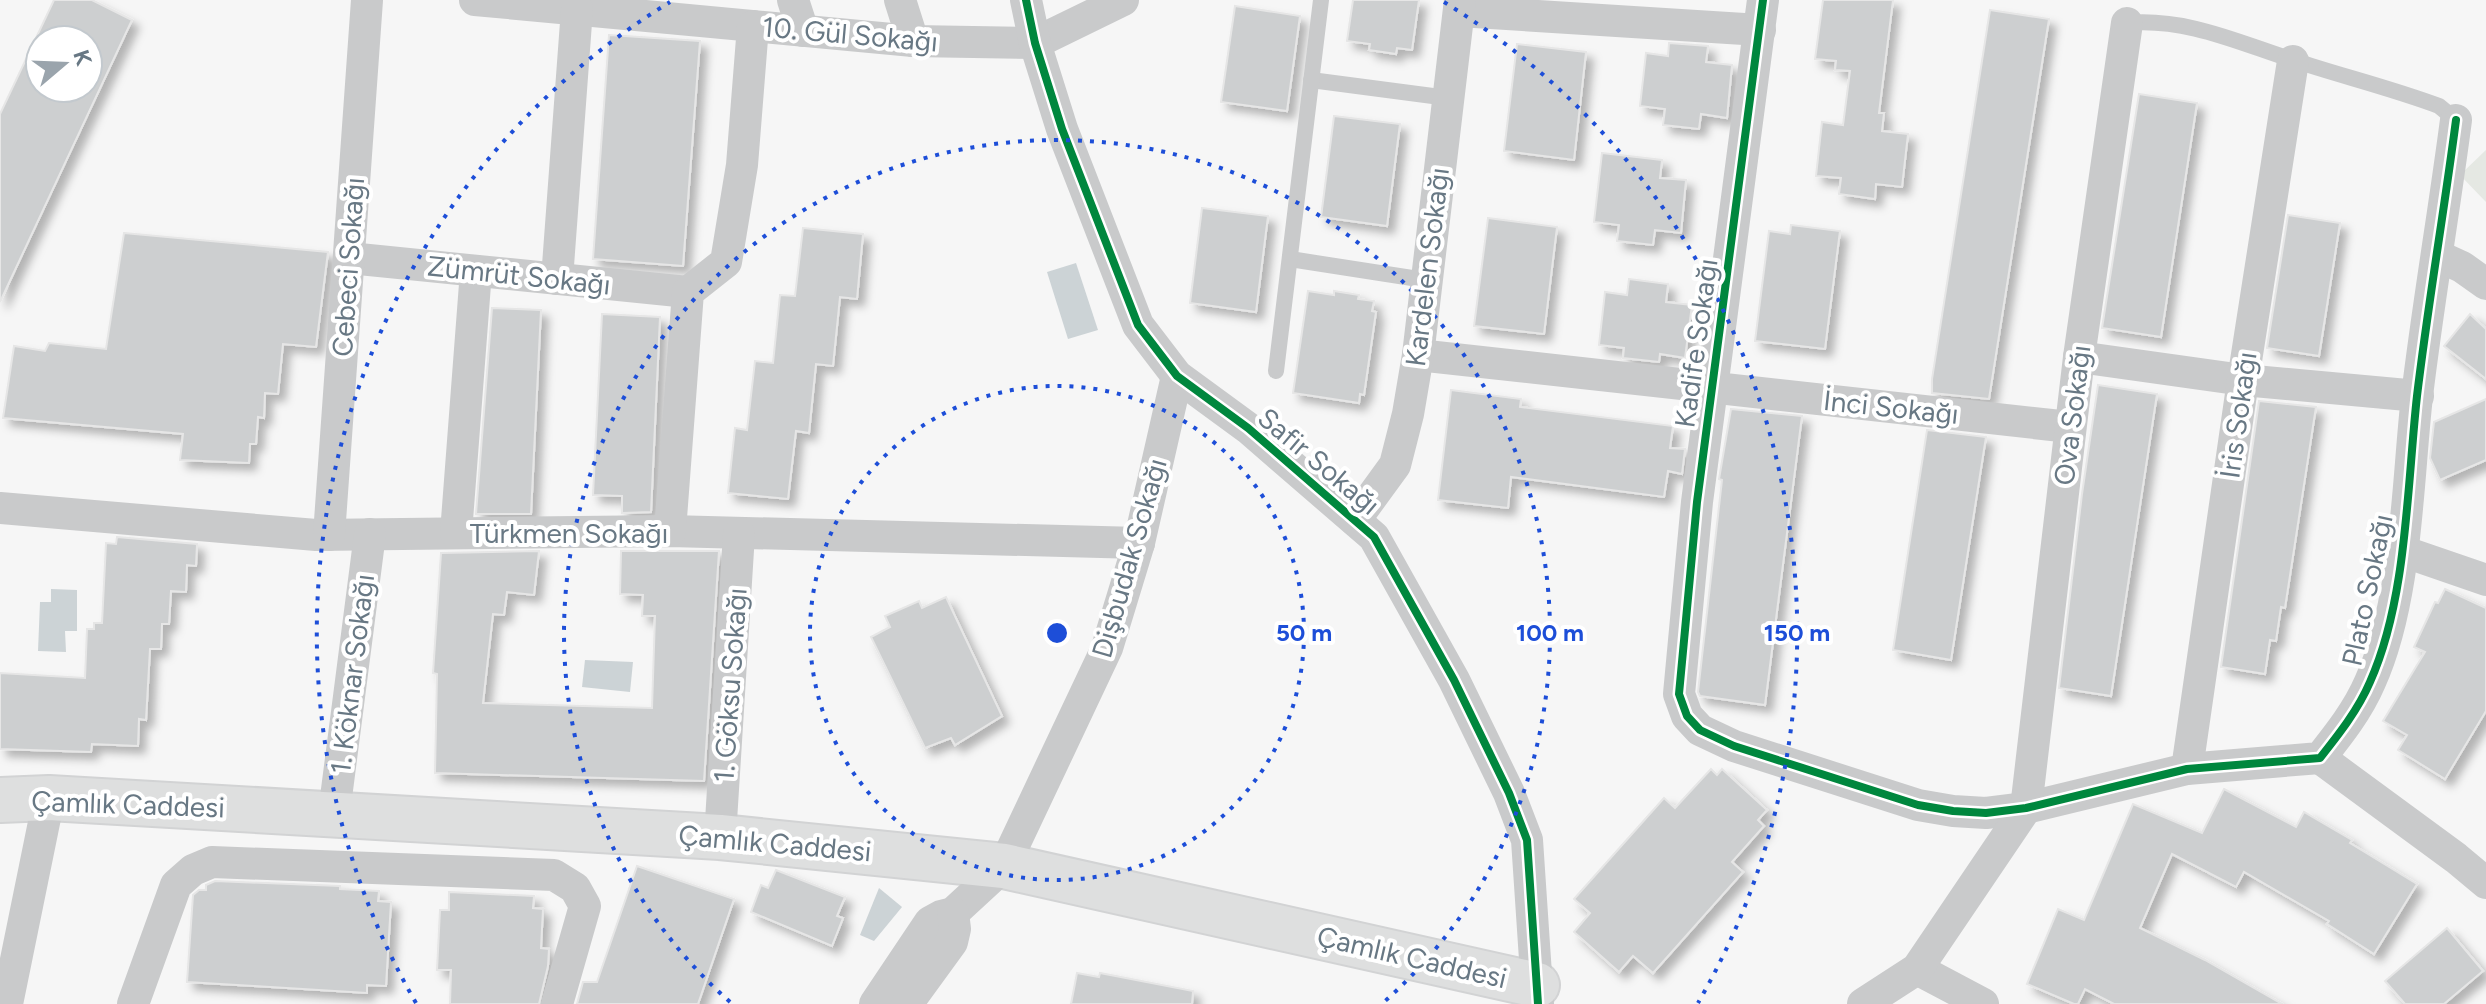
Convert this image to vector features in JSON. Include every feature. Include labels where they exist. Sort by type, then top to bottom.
[{"type":"main road","name":"Çamlık Caddesi","points":[[0,800],[49,798],[720,837],[1004,866],[1543,998]]},
{"type":"street","name":"Cebeci Sokağı","points":[[329,535],[367,0]]},
{"type":"street","name":"10. Gül Sokağı","points":[[475,0],[577,9],[696,10],[753,26],[913,41],[1035,43]]},
{"type":"street","points":[[793,0],[803,31]]},
{"type":"street","points":[[900,0],[913,41]]},
{"type":"street","name":"Safir Sokağı","points":[[1026,0],[1035,43],[1062,129],[1138,325],[1177,376],[1248,428],[1374,537],[1454,680],[1509,793],[1527,840],[1543,998]]},
{"type":"street","points":[[1035,43],[1123,0]]},
{"type":"street","points":[[1459,6],[1761,15]]},
{"type":"street","name":"Kardelen Sokağı","points":[[1355,520],[1395,465],[1408,414],[1418,355],[1459,6]]},
{"type":"street","points":[[557,279],[577,9]]},
{"type":"street","name":"Kadife Sokağı","points":[[1761,15],[1697,502],[1679,694],[1687,716],[1700,730],[1734,746],[1918,805],[1986,813],[2026,808]]},
{"type":"street","name":"Ova Sokağı","points":[[2026,808],[2079,357],[2127,23]]},
{"type":"street","points":[[670,531],[688,292],[726,262],[742,165],[753,26]]},
{"type":"street","name":"İris Sokağı","points":[[2187,769],[2293,61]]},
{"type":"street","name":"Plato Sokağı","points":[[2320,758],[2348,723],[2370,683],[2383,648],[2402,551],[2418,396],[2456,120]]},
{"type":"street","points":[[2438,256],[2462,267],[2486,284]]},
{"type":"street","name":"Zümrüt Sokağı","points":[[349,258],[688,292]]},
{"type":"street","points":[[456,533],[476,271]]},
{"type":"street","name":"İnci Sokağı","points":[[1418,355],[2070,427]]},
{"type":"street","points":[[2079,357],[2243,380],[2418,396]]},
{"type":"street","name":"Dişbudak Sokağı","points":[[1004,866],[1107,648],[1139,543],[1177,376]]},
{"type":"street","name":"Türkmen Sokağı","points":[[0,508],[329,535],[670,531],[1139,543]]},
{"type":"street","name":"1. Köknar Sokağı","points":[[334,813],[370,534]]},
{"type":"street","name":"1. Göksu Sokağı","points":[[720,837],[739,534]]},
{"type":"street","points":[[2402,551],[2486,580]]},
{"type":"street","points":[[1863,1004],[1917,969],[2026,808],[2187,769],[2320,758],[2486,883]]},
{"type":"street","points":[[7,1004],[49,798]]},
{"type":"street","points":[[133,1004],[176,885],[193,870],[212,862],[554,875],[575,888],[585,906],[557,1004]]},
{"type":"street","points":[[875,1004],[930,922],[953,913],[1004,866]]},
{"type":"street","points":[[907,1004],[952,942],[955,929],[953,913]]},
{"type":"street","points":[[1917,969],[1983,1004]]},
{"type":"lane","points":[[1276,371],[1321,0]]},
{"type":"lane","points":[[2127,23],[2150,21],[2192,26],[2439,106],[2456,120]]},
{"type":"lane","points":[[1311,80],[1448,98]]},
{"type":"lane","points":[[1290,259],[1425,280]]},
{"type":"shaded area","points":[[2486,150],[2486,202],[2460,175]]},
{"type":"shaded area","points":[[1076,263],[1098,330],[1068,339],[1047,272]]},
{"type":"shaded area","points":[[51,589],[77,590],[77,631],[65,631],[66,652],[38,651],[40,602],[51,602]]},
{"type":"shaded area","points":[[585,660],[633,662],[630,692],[582,687]]},
{"type":"shaded area","points":[[879,888],[902,907],[874,941],[860,935]]},
{"type":"building","points":[[54,0],[92,0],[132,20],[104,80],[104,24],[43,24]]},
{"type":"building","points":[[1353,0],[1419,0],[1412,50],[1397,48],[1396,54],[1369,50],[1370,44],[1347,41]]},
{"type":"building","points":[[1823,0],[1893,0],[1879,113],[1884,113],[1882,131],[1908,134],[1902,187],[1876,184],[1875,199],[1839,194],[1841,178],[1816,176],[1822,122],[1843,125],[1850,71],[1835,70],[1836,61],[1815,59]]},
{"type":"building","points":[[1235,6],[1300,16],[1287,111],[1221,102]]},
{"type":"building","points":[[1990,10],[2049,19],[1989,399],[1932,393],[1932,379]]},
{"type":"building","points":[[609,35],[700,41],[683,266],[593,259]]},
{"type":"building","points":[[1669,43],[1708,46],[1706,62],[1732,65],[1727,118],[1701,114],[1699,129],[1663,125],[1665,109],[1640,106],[1646,53],[1668,56]]},
{"type":"building","points":[[1517,44],[1586,52],[1574,160],[1504,151]]},
{"type":"building","points":[[24,63],[24,104],[93,104],[0,302],[0,114]]},
{"type":"building","points":[[2139,94],[2197,103],[2161,337],[2102,328]]},
{"type":"building","points":[[1334,116],[1400,124],[1387,226],[1321,217]]},
{"type":"building","points":[[1602,153],[1662,160],[1660,178],[1686,180],[1681,233],[1655,230],[1653,245],[1617,241],[1619,225],[1594,222]]},
{"type":"building","points":[[1202,208],[1268,216],[1256,312],[1190,303]]},
{"type":"building","points":[[2288,215],[2340,223],[2319,356],[2267,348]]},
{"type":"building","points":[[1488,218],[1557,227],[1544,334],[1474,326]]},
{"type":"building","points":[[1791,225],[1840,231],[1825,349],[1755,341],[1769,231],[1790,234]]},
{"type":"building","points":[[803,228],[863,234],[857,299],[840,297],[833,366],[816,364],[809,433],[796,431],[788,499],[728,493],[735,428],[747,430],[755,361],[773,363],[780,295],[795,296]]},
{"type":"building","points":[[124,233],[328,252],[316,347],[283,344],[278,394],[265,393],[264,418],[258,417],[256,444],[250,444],[249,463],[180,460],[183,434],[3,418],[14,346],[45,351],[49,343],[106,349]]},
{"type":"building","points":[[1629,279],[1668,284],[1666,302],[1692,305],[1685,358],[1660,354],[1659,362],[1623,358],[1624,348],[1599,345],[1605,292],[1627,295]]},
{"type":"building","points":[[1308,291],[1334,295],[1334,291],[1374,301],[1372,311],[1376,312],[1364,395],[1360,394],[1359,403],[1293,393]]},
{"type":"building","points":[[492,308],[541,310],[531,514],[476,514]]},
{"type":"building","points":[[602,314],[660,317],[651,512],[622,513],[622,496],[593,495]]},
{"type":"building","points":[[2470,314],[2486,329],[2486,379],[2444,346]]},
{"type":"building","points":[[2098,385],[2157,394],[2111,696],[2059,688]]},
{"type":"building","points":[[1451,390],[1521,399],[1520,407],[1673,426],[1670,448],[1685,449],[1682,474],[1668,471],[1664,497],[1511,477],[1508,508],[1438,500]]},
{"type":"building","points":[[2486,399],[2486,460],[2440,480],[2430,458],[2434,422]]},
{"type":"building","points":[[2259,401],[2316,407],[2285,608],[2281,607],[2276,641],[2270,640],[2265,674],[2221,667]]},
{"type":"building","points":[[1731,409],[1802,416],[1765,705],[1700,696],[1698,692],[1722,480],[1719,479]]},
{"type":"building","points":[[1927,430],[1986,437],[1951,660],[1893,650]]},
{"type":"building","points":[[117,537],[197,544],[196,566],[187,565],[186,592],[171,591],[169,624],[162,624],[161,649],[150,649],[146,720],[139,719],[138,746],[92,744],[91,752],[0,749],[0,673],[85,678],[87,629],[94,629],[94,623],[102,623],[106,543],[116,544]]},
{"type":"building","points":[[539,551],[534,595],[507,592],[504,615],[493,614],[483,703],[652,708],[655,616],[642,616],[643,595],[620,594],[621,551],[719,551],[704,781],[435,773],[437,674],[433,673],[441,553]]},
{"type":"building","points":[[2445,589],[2486,608],[2486,711],[2445,779],[2398,750],[2407,735],[2383,721],[2425,652],[2414,647],[2435,602],[2438,603]]},
{"type":"building","points":[[946,597],[1002,716],[955,745],[951,738],[925,748],[871,637],[890,627],[885,616],[919,601],[922,608]]},
{"type":"building","points":[[1711,769],[1717,775],[1722,769],[1767,810],[1758,820],[1764,826],[1732,862],[1743,872],[1653,973],[1633,956],[1619,972],[1574,932],[1590,913],[1574,899],[1664,798],[1675,808]]},
{"type":"building","points":[[2224,789],[2296,827],[2304,812],[2417,884],[2374,954],[2327,924],[2329,921],[2244,872],[2236,887],[2172,854],[2140,928],[2205,960],[2282,1004],[2114,1004],[2085,989],[2078,1004],[2074,1004],[2027,984],[2058,909],[2084,920],[2133,804],[2202,833]]},
{"type":"building","points":[[637,866],[734,899],[698,1004],[577,1004],[583,982],[597,982]]},
{"type":"building","points":[[776,870],[845,897],[837,916],[843,918],[832,946],[751,912],[761,885],[768,888]]},
{"type":"building","points":[[215,881],[340,886],[340,889],[379,891],[378,901],[391,902],[386,986],[367,985],[367,993],[187,982],[193,895],[199,890],[206,890],[206,885]]},
{"type":"building","points":[[449,892],[534,896],[533,908],[543,909],[541,948],[549,949],[539,1004],[450,1004],[451,970],[437,970],[440,910],[449,910]]},
{"type":"building","points":[[2447,928],[2483,971],[2444,1004],[2405,1004],[2385,981]]},
{"type":"building","points":[[1077,973],[1099,977],[1100,973],[1193,991],[1192,1004],[1071,1004]]},
{"type":"cycle path","points":[[1026,0],[1035,43],[1062,129],[1138,325],[1177,376],[1248,428],[1374,537],[1454,680],[1509,793],[1527,840],[1538,1004]]},
{"type":"cycle path","points":[[1763,0],[1697,502],[1679,694],[1687,716],[1700,730],[1734,746],[1918,805],[1986,813],[2026,808],[2187,769],[2320,758],[2348,722],[2365,692],[2392,615],[2404,542],[2421,362],[2456,120]]}]
